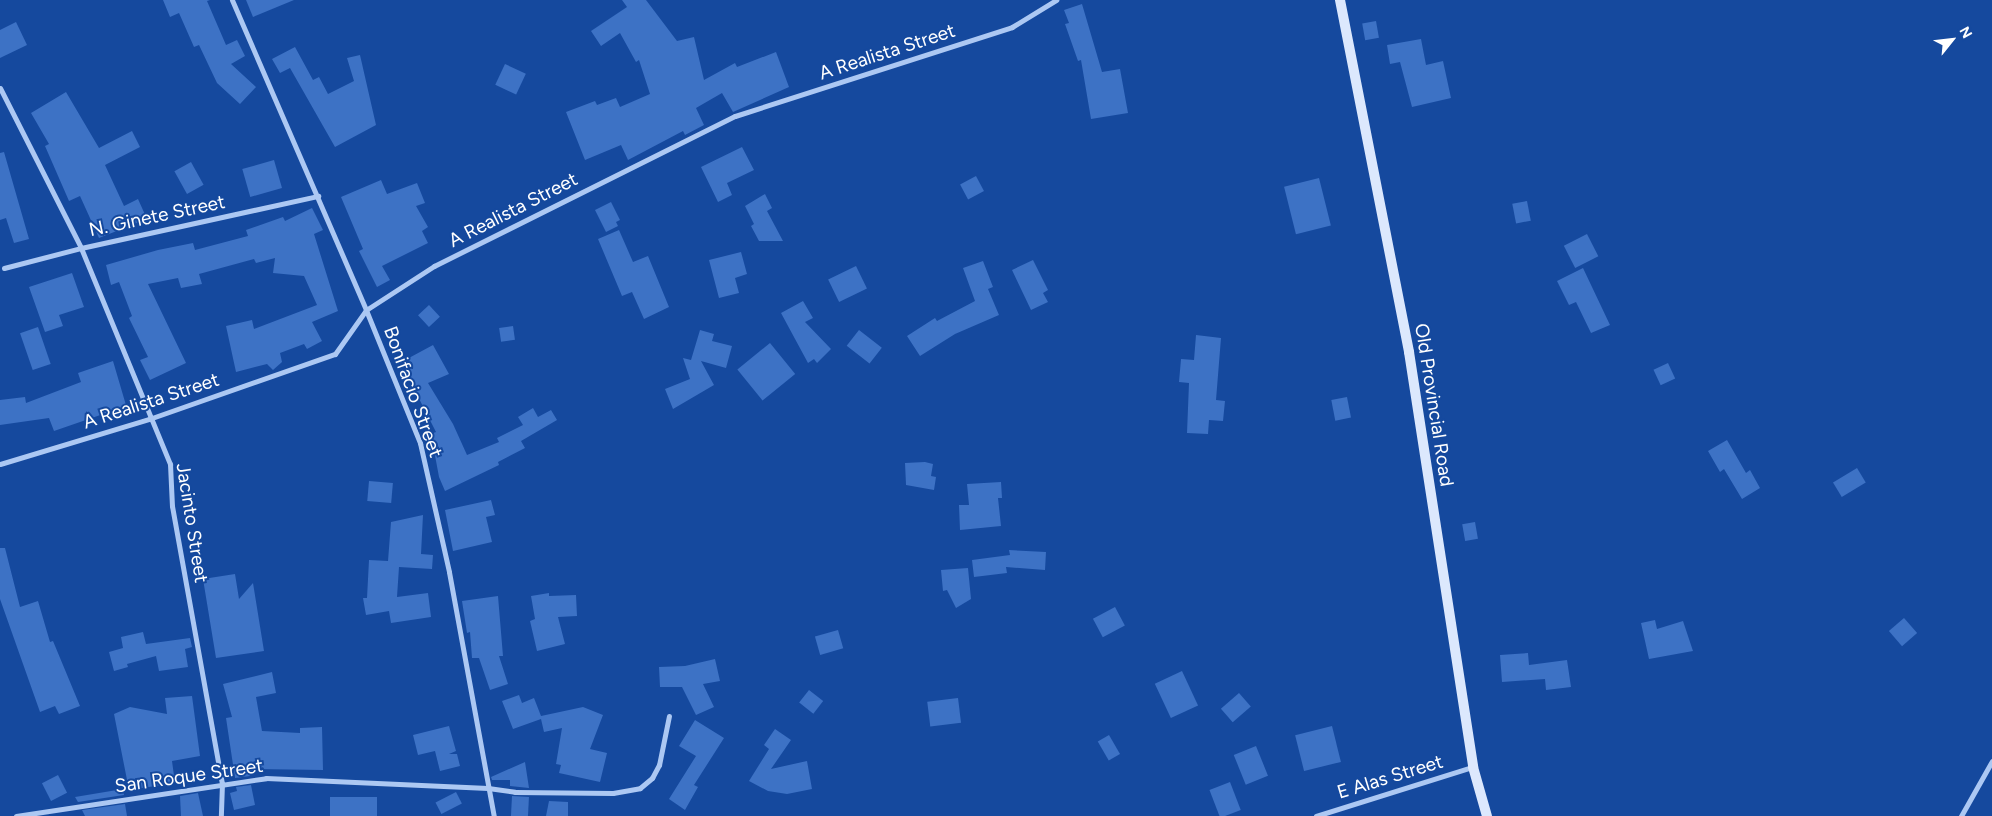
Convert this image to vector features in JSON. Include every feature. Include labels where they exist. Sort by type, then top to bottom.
[{"type":"main road","name":"Old Provincial Road","points":[[1340,0],[1409,352],[1473,767],[1487,816]]},
{"type":"street","name":"Bonifacio Street","points":[[232,0],[318,196],[420,443],[449,572],[494,816]]},
{"type":"street","name":"A Realista Street","points":[[0,464],[149,419],[335,354],[366,310],[434,266],[735,116],[1012,27],[1056,0]]},
{"type":"street","name":"Jacinto Street","points":[[0,88],[81,248],[122,341],[149,419],[170,464],[172,506],[222,783],[221,816]]},
{"type":"street","name":"N. Ginete Street","points":[[4,268],[81,248],[318,196]]},
{"type":"street","name":"San Roque Street","points":[[16,816],[146,798],[222,783],[266,778],[488,788],[515,792],[613,793],[640,788],[652,778],[659,765],[669,716]]},
{"type":"street","points":[[1961,816],[1992,761]]},
{"type":"street","name":"E Alas Street","points":[[1316,816],[1473,767]]},
{"type":"building","points":[[163,0],[210,0],[207,1],[226,45],[237,40],[245,56],[231,64],[256,87],[240,104],[217,83],[199,45],[194,47],[179,13],[170,17]]},
{"type":"building","points":[[246,0],[294,0],[253,17]]},
{"type":"building","points":[[622,0],[646,0],[677,41],[694,37],[704,80],[735,63],[737,67],[776,52],[789,87],[733,112],[722,93],[696,108],[704,125],[685,135],[683,131],[628,160],[621,145],[585,160],[566,112],[595,101],[597,105],[616,98],[620,107],[650,94],[639,60],[636,62],[620,33],[601,46],[591,31],[627,7]]},
{"type":"building","points":[[1082,4],[1102,72],[1120,69],[1128,113],[1091,119],[1081,60],[1078,61],[1065,24],[1069,23],[1064,10]]},
{"type":"building","points":[[1376,21],[1379,38],[1365,40],[1362,23]]},
{"type":"building","points":[[16,22],[27,45],[0,58],[0,30]]},
{"type":"building","points":[[1421,39],[1426,65],[1443,61],[1451,98],[1412,107],[1400,62],[1390,64],[1387,45]]},
{"type":"building","points":[[295,47],[313,80],[319,77],[328,94],[354,81],[347,58],[360,55],[376,125],[335,147],[290,68],[280,73],[272,59]]},
{"type":"building","points":[[505,64],[526,74],[516,95],[495,85]]},
{"type":"building","points":[[66,92],[99,148],[132,131],[140,147],[105,165],[124,206],[138,199],[147,219],[99,238],[80,196],[69,201],[45,146],[49,144],[31,113]]},
{"type":"building","points":[[742,147],[754,170],[727,183],[732,195],[718,202],[701,167]]},
{"type":"building","points":[[4,152],[29,239],[14,243],[6,218],[0,220],[0,153]]},
{"type":"building","points":[[274,160],[282,188],[250,197],[242,169]]},
{"type":"building","points":[[191,162],[204,185],[187,194],[174,171]]},
{"type":"building","points":[[976,176],[984,191],[968,199],[960,184]]},
{"type":"building","points":[[1319,178],[1331,226],[1296,234],[1284,187]]},
{"type":"building","points":[[381,180],[387,194],[417,183],[425,203],[416,206],[428,227],[422,231],[428,243],[382,266],[390,280],[377,287],[359,251],[363,249],[341,197]]},
{"type":"building","points":[[765,194],[772,208],[767,211],[783,241],[759,241],[751,226],[754,224],[745,206]]},
{"type":"building","points":[[1527,201],[1531,221],[1516,223],[1512,204]]},
{"type":"building","points":[[611,202],[620,220],[616,222],[618,226],[606,232],[595,210]]},
{"type":"building","points":[[312,208],[323,230],[314,234],[338,311],[312,322],[322,341],[307,349],[304,344],[280,353],[282,362],[273,370],[267,364],[236,372],[226,326],[252,320],[254,329],[317,305],[304,276],[273,273],[275,258],[256,263],[254,259],[199,274],[202,284],[181,288],[178,278],[148,284],[186,363],[150,380],[140,360],[148,357],[129,318],[132,316],[119,282],[111,285],[106,265],[158,250],[193,243],[195,250],[248,236],[246,230],[283,217],[285,221]]},
{"type":"building","points":[[619,230],[633,262],[648,256],[669,307],[644,319],[632,292],[622,296],[598,239]]},
{"type":"building","points":[[1587,234],[1598,256],[1575,268],[1564,246]]},
{"type":"building","points":[[741,252],[747,274],[735,278],[739,293],[719,298],[709,260]]},
{"type":"building","points":[[1033,260],[1048,290],[1043,293],[1048,302],[1031,310],[1012,270]]},
{"type":"building","points":[[983,261],[993,287],[988,289],[999,315],[955,334],[920,356],[907,336],[935,318],[937,321],[975,301],[963,268]]},
{"type":"building","points":[[856,266],[867,288],[839,302],[828,280]]},
{"type":"building","points":[[1583,268],[1610,325],[1591,333],[1576,302],[1569,305],[1557,281]]},
{"type":"building","points":[[72,273],[84,307],[59,315],[63,326],[45,332],[29,287]]},
{"type":"building","points":[[803,301],[813,318],[805,322],[831,349],[817,363],[814,359],[808,363],[781,313]]},
{"type":"building","points":[[429,305],[440,317],[429,327],[418,315]]},
{"type":"building","points":[[513,326],[515,340],[501,342],[499,328]]},
{"type":"building","points":[[38,327],[51,364],[33,370],[20,333]]},
{"type":"building","points":[[700,330],[714,334],[712,341],[732,346],[726,368],[701,361],[714,385],[673,409],[665,389],[690,379],[683,358],[691,360]]},
{"type":"building","points":[[859,330],[882,348],[870,364],[847,346]]},
{"type":"building","points":[[1196,335],[1221,338],[1216,400],[1225,401],[1223,421],[1209,420],[1208,434],[1187,433],[1189,383],[1179,382],[1181,359],[1194,360]]},
{"type":"building","points":[[770,343],[795,374],[763,401],[737,369]]},
{"type":"building","points":[[433,345],[449,374],[428,383],[453,424],[467,455],[499,442],[497,438],[523,425],[518,417],[533,408],[538,417],[551,410],[557,420],[521,441],[525,448],[498,462],[499,465],[445,491],[439,477],[431,434],[436,432],[405,371],[412,368],[407,359]]},
{"type":"building","points":[[113,361],[128,412],[115,417],[112,411],[54,431],[49,418],[0,425],[0,400],[25,397],[26,403],[81,382],[78,373]]},
{"type":"building","points":[[1668,363],[1675,378],[1661,385],[1653,370]]},
{"type":"building","points":[[1347,397],[1351,418],[1335,421],[1331,400]]},
{"type":"building","points":[[1727,440],[1746,473],[1750,470],[1760,488],[1742,499],[1724,469],[1720,472],[1708,451]]},
{"type":"building","points":[[925,462],[933,464],[931,476],[936,477],[934,490],[906,485],[905,463]]},
{"type":"building","points":[[1857,468],[1866,483],[1842,497],[1833,482]]},
{"type":"building","points":[[369,481],[393,483],[391,503],[367,501]]},
{"type":"building","points":[[1001,482],[1002,498],[998,498],[1001,526],[960,530],[959,505],[969,505],[967,484]]},
{"type":"building","points":[[491,500],[495,515],[486,517],[492,542],[453,551],[445,510]]},
{"type":"building","points":[[423,515],[421,554],[433,555],[432,569],[399,567],[397,597],[428,593],[431,617],[391,623],[389,611],[366,615],[363,598],[367,598],[369,560],[388,561],[391,522]]},
{"type":"building","points":[[1475,522],[1478,539],[1465,541],[1462,524]]},
{"type":"building","points":[[0,548],[5,548],[20,607],[38,601],[50,642],[53,641],[80,706],[59,714],[55,706],[40,712],[0,599]]},
{"type":"building","points":[[1009,550],[1046,552],[1045,570],[1006,567],[1007,573],[974,577],[972,560],[1010,555]]},
{"type":"building","points":[[968,568],[971,599],[956,608],[947,590],[943,591],[941,570]]},
{"type":"building","points":[[235,574],[239,599],[253,583],[264,651],[216,658],[203,579]]},
{"type":"building","points":[[549,593],[549,596],[576,595],[577,616],[558,617],[565,644],[537,651],[530,621],[535,619],[531,596]]},
{"type":"building","points":[[498,596],[503,656],[499,656],[508,684],[490,690],[479,658],[472,658],[470,632],[467,633],[462,601]]},
{"type":"building","points":[[1115,607],[1125,626],[1103,637],[1093,619]]},
{"type":"building","points":[[1904,618],[1917,633],[1902,646],[1889,631]]},
{"type":"building","points":[[1655,620],[1657,629],[1683,621],[1693,651],[1649,659],[1641,623]]},
{"type":"building","points":[[838,630],[843,648],[820,655],[815,637]]},
{"type":"building","points":[[143,632],[146,644],[190,638],[192,647],[185,649],[188,667],[159,671],[156,656],[127,664],[128,667],[114,671],[109,652],[123,648],[121,637]]},
{"type":"building","points":[[1528,653],[1529,665],[1567,660],[1571,687],[1546,690],[1545,679],[1502,682],[1500,655]]},
{"type":"building","points":[[715,659],[720,681],[703,684],[714,707],[696,715],[682,687],[660,687],[659,667],[685,666]]},
{"type":"building","points":[[1182,671],[1198,705],[1171,718],[1155,684]]},
{"type":"building","points":[[272,672],[276,693],[256,697],[262,731],[300,733],[300,728],[322,727],[323,770],[249,769],[250,776],[235,778],[226,718],[232,717],[223,684]]},
{"type":"building","points":[[809,690],[823,701],[813,714],[799,703]]},
{"type":"building","points":[[1239,693],[1251,707],[1233,722],[1221,709]]},
{"type":"building","points":[[519,695],[522,703],[534,698],[541,716],[583,707],[603,715],[590,749],[607,753],[600,782],[559,773],[561,765],[556,764],[562,728],[544,732],[541,719],[513,729],[502,701]]},
{"type":"building","points":[[192,696],[200,756],[172,761],[175,783],[129,790],[114,714],[130,707],[167,714],[165,698]]},
{"type":"building","points":[[958,698],[961,723],[930,727],[927,702]]},
{"type":"building","points":[[695,720],[724,738],[694,785],[698,787],[685,810],[669,799],[696,756],[679,746]]},
{"type":"building","points":[[449,726],[456,751],[449,754],[457,754],[460,766],[440,771],[435,751],[418,755],[413,735]]},
{"type":"building","points":[[1332,726],[1341,762],[1304,771],[1295,735]]},
{"type":"building","points":[[775,729],[791,740],[771,769],[807,761],[812,789],[787,794],[768,791],[749,781],[769,749],[764,745]]},
{"type":"building","points":[[1109,735],[1120,754],[1109,761],[1098,742]]},
{"type":"building","points":[[1256,746],[1268,776],[1246,785],[1234,755]]},
{"type":"building","points":[[525,762],[529,788],[510,786],[510,780],[492,780],[491,777]]},
{"type":"building","points":[[58,775],[67,793],[51,801],[42,783]]},
{"type":"building","points":[[1230,782],[1241,810],[1225,816],[1219,816],[1209,790]]},
{"type":"building","points":[[251,785],[255,805],[234,810],[230,793],[237,791],[236,787]]},
{"type":"building","points":[[123,789],[124,795],[78,802],[75,797]]},
{"type":"building","points":[[456,792],[462,804],[441,814],[436,802]]},
{"type":"building","points":[[198,793],[203,816],[181,816],[180,796]]},
{"type":"building","points":[[512,796],[529,797],[528,816],[511,816]]},
{"type":"building","points":[[330,797],[377,797],[377,816],[330,816]]},
{"type":"building","points":[[549,801],[568,802],[568,816],[546,816]]},
{"type":"building","points":[[125,804],[127,816],[85,816],[82,810]]}]
